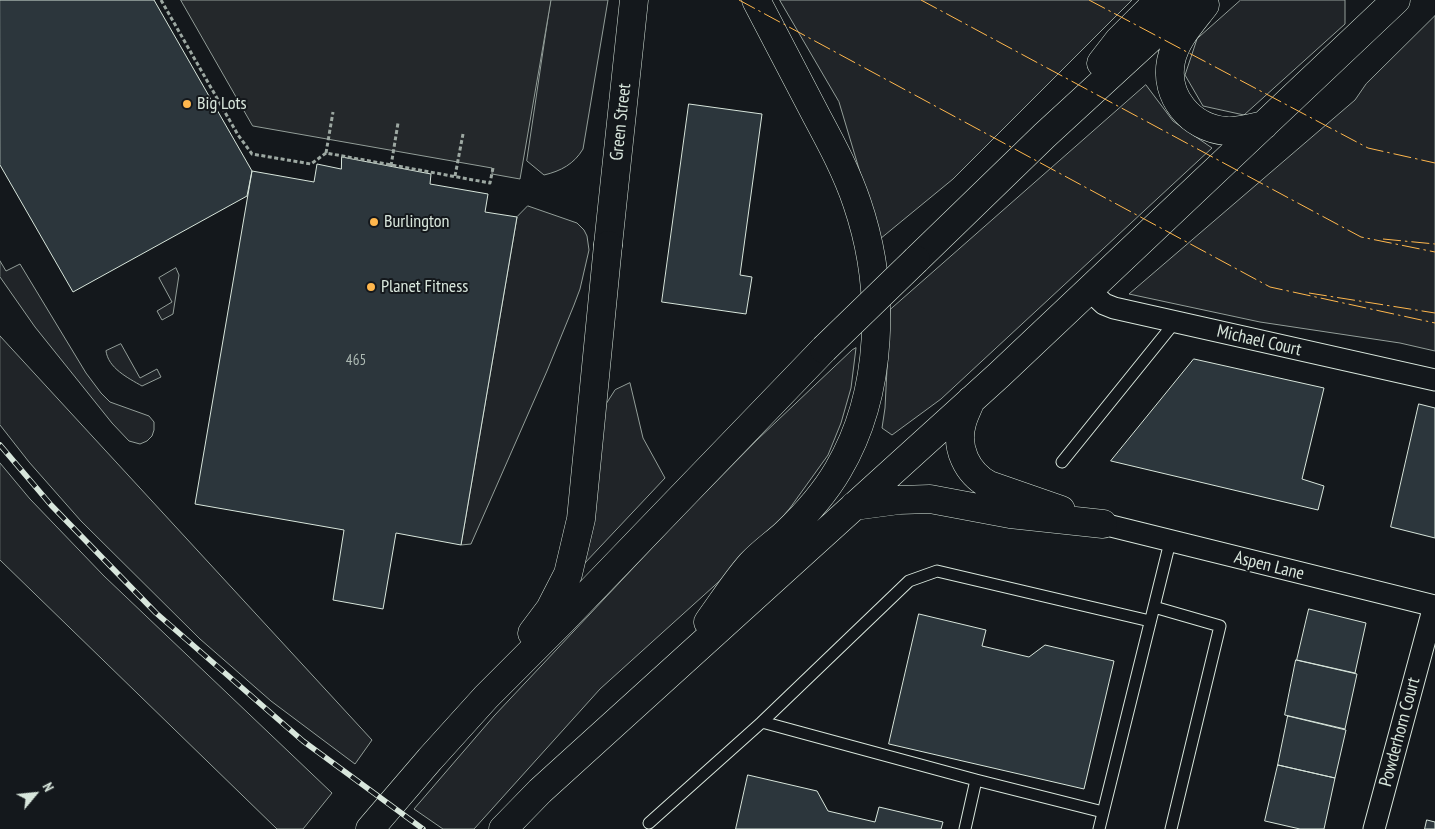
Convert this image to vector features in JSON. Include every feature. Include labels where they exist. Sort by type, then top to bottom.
[{"type":"main road","name":"Green Street","points":[[486,697],[550,609],[568,574],[575,550],[585,481],[634,0]]},
{"type":"main road","points":[[672,672],[751,564],[800,519],[834,475],[847,452],[864,407],[874,357],[876,310],[874,286],[867,242],[858,204],[842,165],[756,0]]},
{"type":"main road","points":[[1045,135],[1118,42],[1159,0]]},
{"type":"main road","points":[[370,829],[486,697],[562,621],[824,349],[1045,135],[1192,0]]},
{"type":"main road","points":[[1208,0],[1175,48],[1169,74],[1173,94],[1182,108],[1194,120],[1217,130],[1238,131],[1264,125]]},
{"type":"main road","points":[[503,829],[540,792],[971,400],[1396,0]]},
{"type":"main road","points":[[971,400],[962,424],[961,450],[964,460],[980,480],[989,485],[1103,524]]},
{"type":"main road","points":[[854,506],[899,500],[930,499],[1010,514],[1103,524]]},
{"type":"street","name":"Michael Court","points":[[1089,290],[1104,304],[1114,308],[1435,380]]},
{"type":"street","name":"Aspen Lane","points":[[1103,524],[1435,606]]},
{"type":"street","name":"Powderhorn Court","points":[[1374,829],[1435,606]]},
{"type":"lane","points":[[1062,462],[1174,322]]},
{"type":"lane","points":[[1099,829],[1170,542]]},
{"type":"lane","points":[[649,823],[762,722],[909,581],[937,571],[1150,622]]},
{"type":"lane","points":[[1154,608],[1220,626],[1170,829]]},
{"type":"lane","points":[[762,722],[1103,812]]},
{"type":"lane","points":[[965,829],[976,780]]},
{"type":"path","points":[[161,0],[238,135],[252,154],[311,164],[326,153],[333,112]]},
{"type":"path","points":[[391,166],[398,123]]},
{"type":"path","points":[[455,176],[463,134]]},
{"type":"path","points":[[326,153],[490,183],[493,168]]},
{"type":"shaded area","points":[[181,0],[551,0],[520,179],[492,174],[492,168],[253,126]]},
{"type":"shaded area","points":[[551,0],[608,0],[583,149],[576,159],[566,166],[544,175],[527,161]]},
{"type":"shaded area","points":[[780,0],[1132,0],[953,179],[880,239],[839,102]]},
{"type":"shaded area","points":[[1241,0],[1345,0],[1345,24],[1244,115],[1203,106],[1185,75],[1197,39]]},
{"type":"shaded area","points":[[1435,16],[1435,351],[1400,343],[1260,322],[1129,294],[1355,100],[1366,84]]},
{"type":"shaded area","points":[[1146,85],[1173,121],[1212,148],[941,399],[892,435],[882,428],[885,408],[890,310]]},
{"type":"shaded area","points":[[528,206],[577,223],[587,236],[589,250],[580,289],[547,371],[471,544],[461,545],[517,217]]},
{"type":"shaded area","points":[[0,261],[6,271],[20,264],[86,373],[101,393],[110,402],[149,416],[154,422],[152,436],[147,441],[140,444],[129,441],[112,423],[35,327],[0,277]]},
{"type":"shaded area","points":[[176,268],[179,275],[173,314],[162,320],[157,311],[172,302],[159,278]]},
{"type":"shaded area","points":[[0,336],[372,740],[355,764],[271,701],[200,639],[81,521],[29,462],[0,425]]},
{"type":"shaded area","points":[[121,344],[140,378],[157,369],[161,377],[142,386],[120,372],[110,363],[106,351]]},
{"type":"shaded area","points":[[856,348],[851,388],[841,423],[828,455],[790,508],[755,549],[600,689],[474,829],[443,829],[414,809],[494,716],[684,514],[758,439]]},
{"type":"shaded area","points":[[630,383],[643,438],[665,478],[583,565],[606,404],[615,390]]},
{"type":"shaded area","points":[[0,463],[30,499],[104,576],[332,793],[303,829],[277,829],[0,560]]},
{"type":"building","points":[[0,0],[154,0],[252,171],[247,196],[73,292],[0,165]]},
{"type":"building","points":[[689,104],[762,114],[740,275],[752,277],[746,314],[662,302]]},
{"type":"building","points":[[342,157],[431,174],[430,184],[488,194],[485,212],[517,217],[461,545],[396,533],[383,609],[333,600],[344,530],[195,504],[252,171],[314,182],[317,164],[341,169]]},
{"type":"building","points":[[1194,359],[1324,388],[1302,479],[1324,486],[1318,510],[1111,461]]},
{"type":"building","points":[[1419,404],[1435,408],[1435,538],[1391,527]]},
{"type":"building","points":[[1309,609],[1366,623],[1355,673],[1297,660]]},
{"type":"building","points":[[919,614],[986,630],[982,646],[1029,657],[1045,645],[1114,661],[1084,789],[889,744]]},
{"type":"building","points":[[1296,660],[1357,674],[1345,729],[1285,715]]},
{"type":"building","points":[[1288,716],[1346,730],[1335,778],[1278,765]]},
{"type":"building","points":[[1278,765],[1335,778],[1324,829],[1300,829],[1265,821]]},
{"type":"building","points":[[748,775],[817,791],[828,811],[875,822],[879,807],[943,822],[941,829],[736,829]]},
{"type":"building","points":[[1427,820],[1435,822],[1435,829],[1425,829]]},
{"type":"railway","points":[[0,445],[51,505],[156,613],[303,741],[423,829]]},
{"type":"power","points":[[739,0],[1270,287],[1435,323]]},
{"type":"power","points":[[921,0],[1361,237],[1435,252]]},
{"type":"power","points":[[1089,0],[1368,148],[1435,163]]},
{"type":"power","points":[[1383,239],[1435,244]]},
{"type":"power","points":[[1309,293],[1435,313]]},
{"type":"place","name":"Big Lots","points":[[187,104]]},
{"type":"place","name":"Burlington","points":[[374,222]]},
{"type":"place","name":"Planet Fitness","points":[[371,287]]}]
